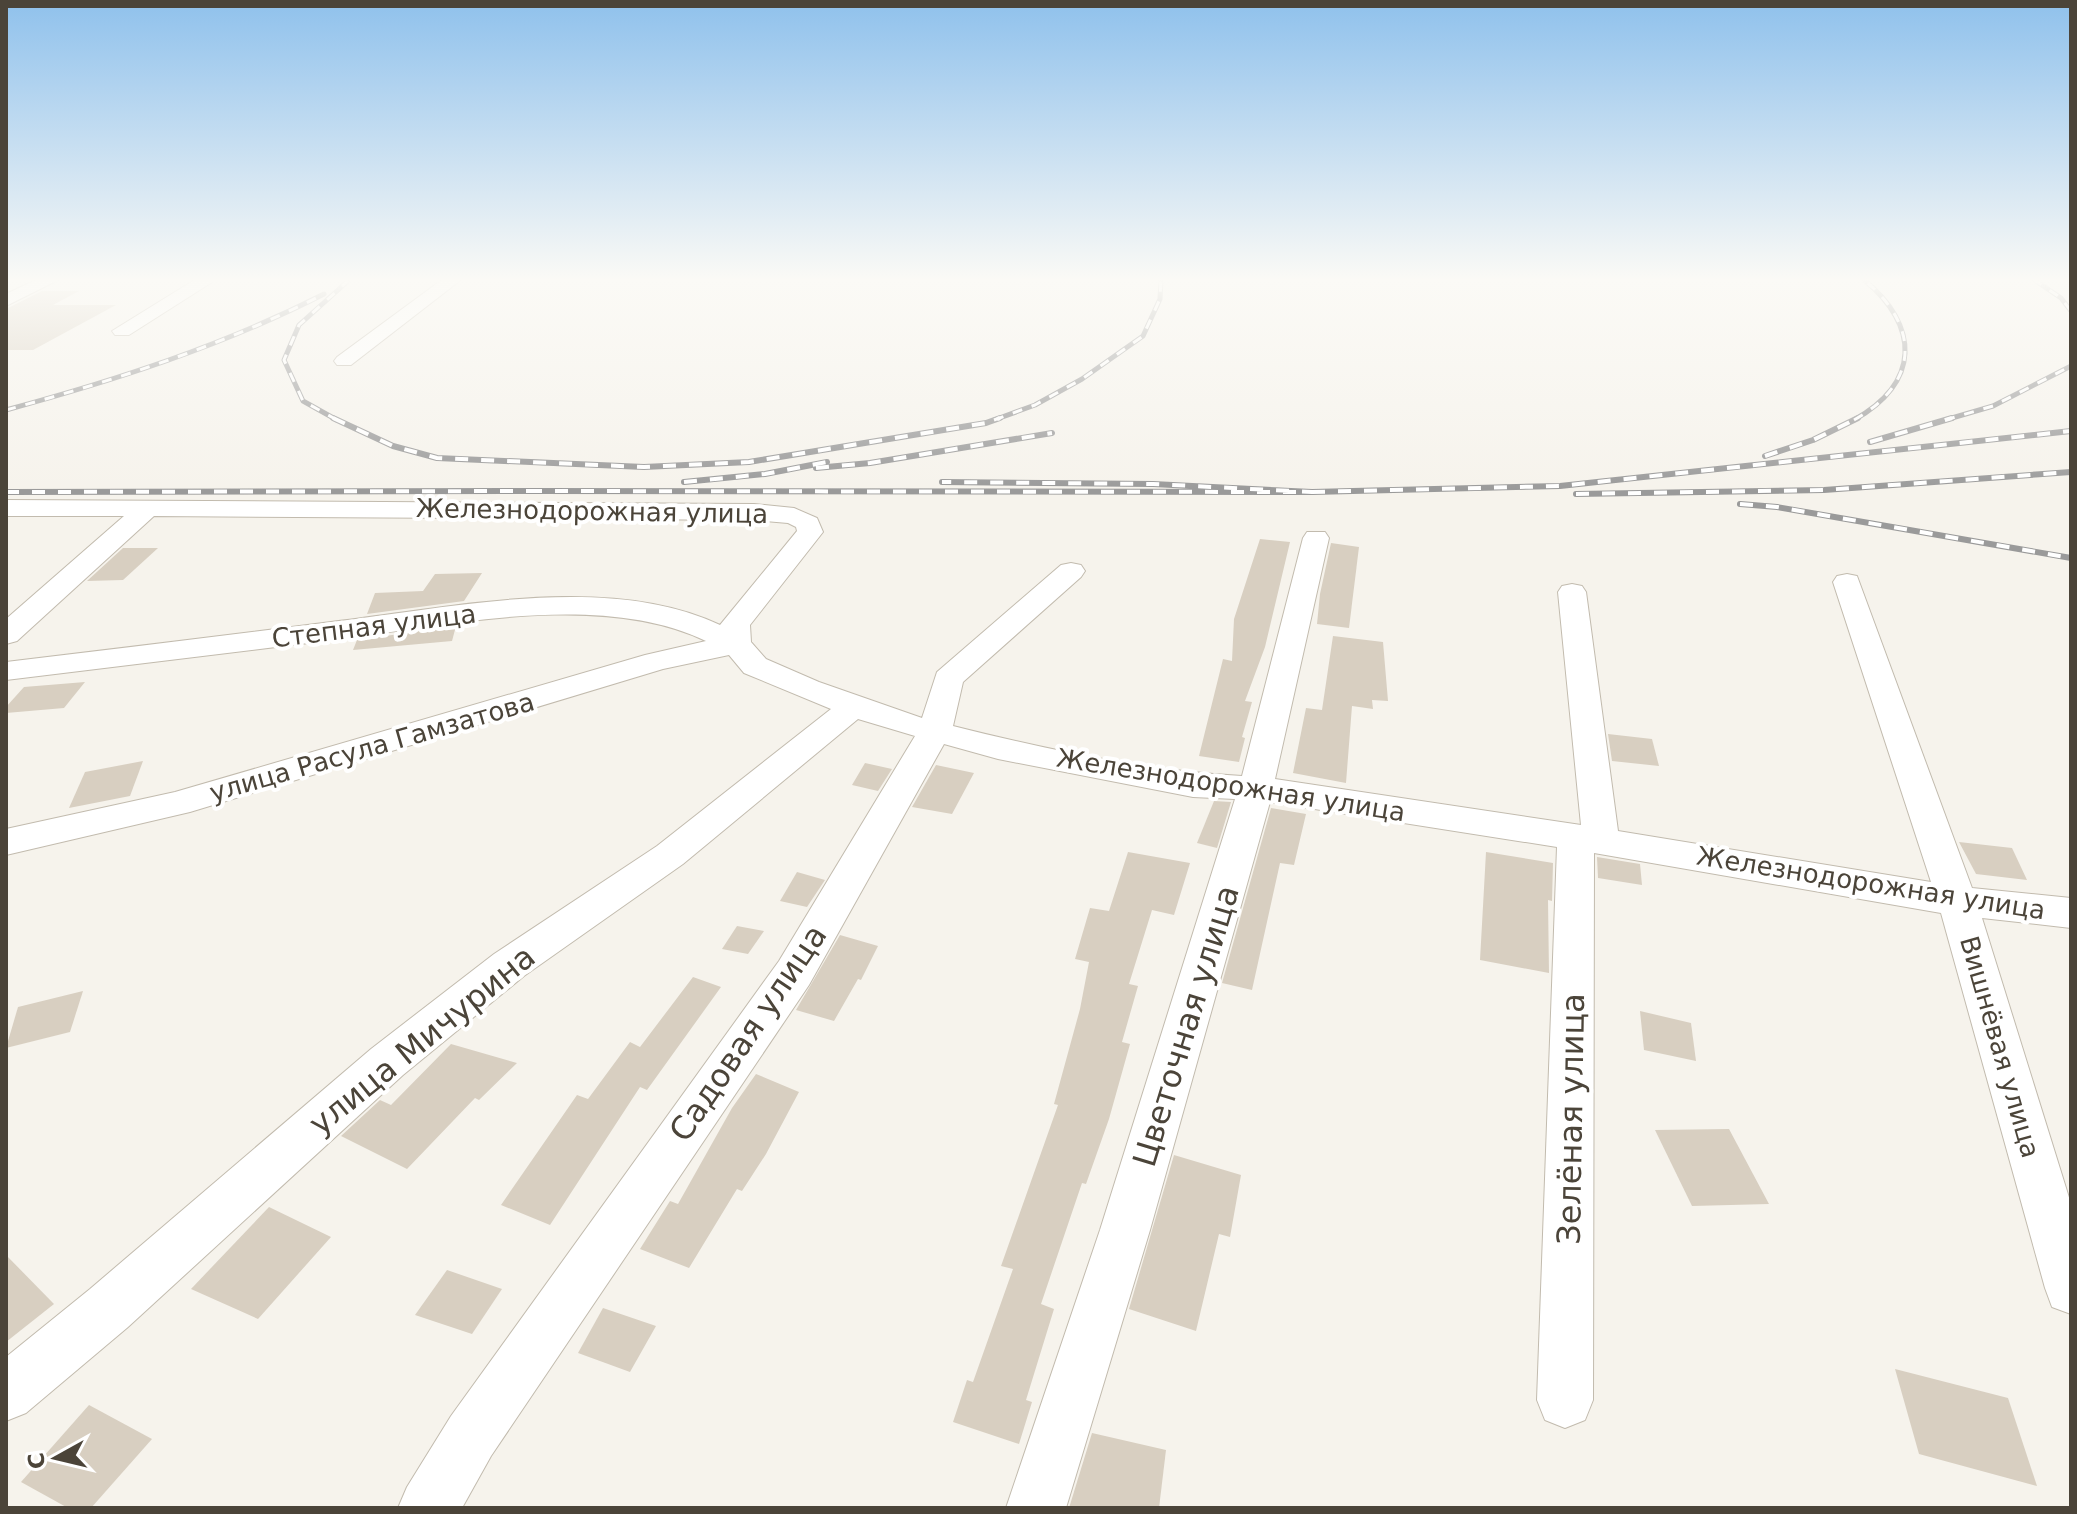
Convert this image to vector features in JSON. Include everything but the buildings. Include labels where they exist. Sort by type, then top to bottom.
[{"type":"street","points":[[344,361],[359,350]]},
{"type":"street","name":"Железнодорожная улица","points":[[6,508],[754,512],[794,516],[808,523],[810,532],[735,624],[736,644],[755,666],[888,719],[998,748],[1193,785],[1256,788],[1589,839],[1957,901],[2071,913]]},
{"type":"street","points":[[6,635],[148,508]]},
{"type":"street","name":"Цветочная улица","points":[[1036,1508],[1125,1230],[1256,788],[1316,538]]},
{"type":"street","name":"Садовая улица","points":[[428,1508],[471,1436],[794,973],[935,730],[948,679],[1071,571]]},
{"type":"street","name":"Вишнёвая улица","points":[[1847,582],[1957,901],[2071,1288]]},
{"type":"street","name":"Зелёная улица","points":[[1565,1400],[1589,839],[1572,592]]},
{"type":"street","name":"Степная улица","points":[[6,671],[555,604],[659,614],[688,621],[736,644]]},
{"type":"street","name":"улица Расула Гамзатова","points":[[6,842],[177,804],[656,661],[736,644]]},
{"type":"street","name":"улица Мичурина","points":[[6,1393],[109,1308],[387,1062],[509,965],[670,855],[854,706]]},
{"type":"railway","points":[[6,410],[88,387],[198,350]]},
{"type":"railway","points":[[288,350],[284,360],[303,401],[336,419]]},
{"type":"railway","points":[[994,420],[1035,405],[1082,379],[1124,350]]},
{"type":"railway","points":[[1854,420],[1876,405],[1891,389],[1901,372],[1905,350]]},
{"type":"railway","points":[[1945,420],[1993,406],[2071,366]]},
{"type":"railway","points":[[336,419],[393,446],[437,458],[644,467],[749,462],[986,423],[1000,418]]},
{"type":"railway","points":[[1854,420],[1858,418]]},
{"type":"railway","points":[[1870,442],[1952,418]]},
{"type":"railway","points":[[1765,456],[1813,440],[1854,420]]},
{"type":"railway","points":[[1312,492],[1560,486],[2071,431]]},
{"type":"railway","points":[[816,468],[870,463],[1052,433]]},
{"type":"railway","points":[[684,482],[765,474],[827,462]]},
{"type":"railway","points":[[1576,494],[1824,490],[2071,472]]},
{"type":"railway","points":[[942,482],[1153,484],[1312,492]]},
{"type":"railway","points":[[529,491],[536,491]]},
{"type":"railway","points":[[6,492],[536,491]]},
{"type":"railway","points":[[536,491],[1312,492]]},
{"type":"railway","points":[[536,491],[540,491]]},
{"type":"railway","points":[[1740,504],[1777,507],[2071,558]]}]
